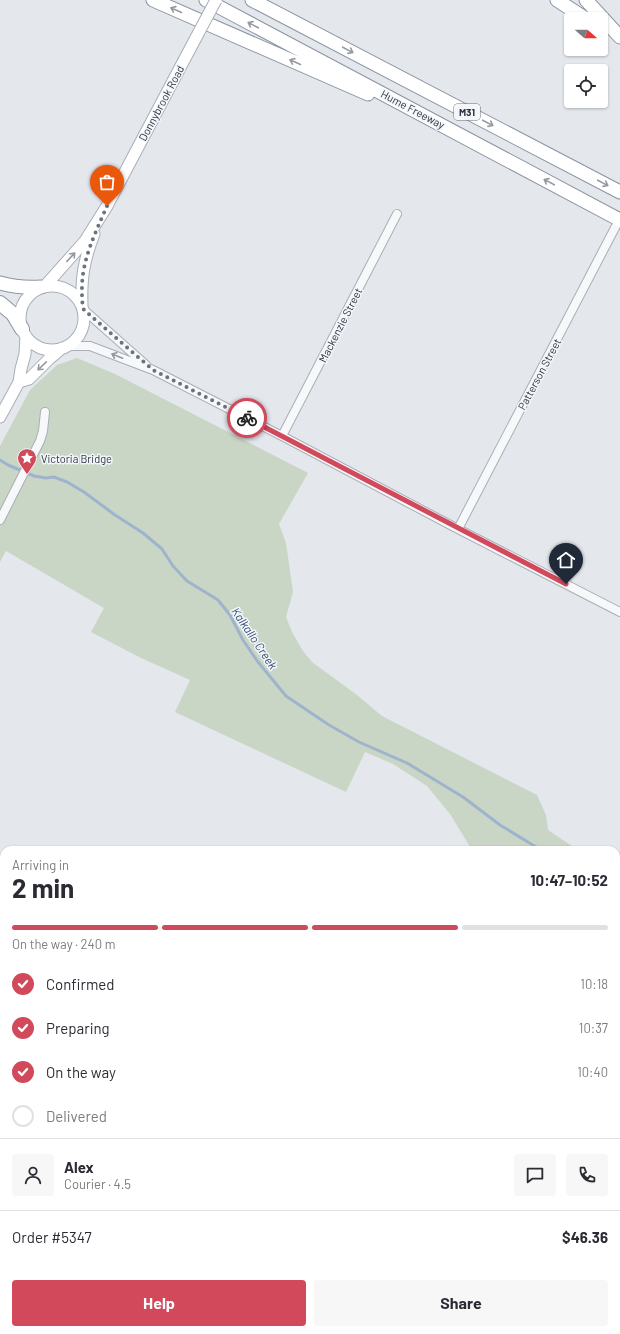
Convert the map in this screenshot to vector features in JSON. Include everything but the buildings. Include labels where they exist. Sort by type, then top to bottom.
[{"type":"highway","points":[[153,0],[381,100],[434,120]]},
{"type":"highway","name":"Hume Freeway","points":[[206,0],[620,220]]},
{"type":"highway","name":"Hume Freeway","points":[[252,0],[620,192]]},
{"type":"highway","points":[[557,0],[575,12]]},
{"type":"highway","points":[[586,0],[620,37]]},
{"type":"highway","points":[[608,35],[620,43]]},
{"type":"highway","points":[[0,283],[19,287],[43,287]]},
{"type":"highway","points":[[0,303],[13,314],[24,332]]},
{"type":"main road","name":"Donnybrook Road","points":[[43,287],[85,241],[107,206],[216,0]]},
{"type":"main road","name":"Donnybrook Road","points":[[83,308],[82,280],[85,262],[107,206]]},
{"type":"main road","points":[[0,417],[19,382],[25,354],[24,332],[20,319],[26,300],[33,292],[43,287],[63,287],[78,298],[83,308],[84,319],[80,334],[74,341],[49,359],[29,379],[19,382]]},
{"type":"main road","points":[[24,332],[33,343],[43,348],[53,350],[65,347]]},
{"type":"street","name":"Mackenzie Street","points":[[282,436],[397,214]]},
{"type":"street","name":"Patterson Street","points":[[458,529],[620,220]]},
{"type":"street","points":[[83,308],[153,370]]},
{"type":"street","points":[[65,347],[90,346],[153,370],[620,612]]},
{"type":"street","points":[[0,520],[40,441],[43,431],[45,412]]},
{"type":"green space","points":[[77,358],[115,374],[308,473],[279,524],[286,543],[293,592],[286,617],[292,632],[303,651],[312,662],[357,695],[382,716],[537,795],[546,815],[548,830],[572,846],[470,846],[450,814],[427,786],[393,764],[365,752],[346,792],[175,712],[190,680],[141,658],[91,632],[104,608],[6,551],[0,562],[0,446],[30,390],[57,365]]},
{"type":"waterway","name":"Kalkallo Creek","points":[[0,460],[34,476],[46,478],[54,477],[67,482],[143,533],[162,549],[173,566],[187,581],[218,600],[230,615],[243,640],[258,662],[286,696],[329,725],[359,742],[407,763],[463,797],[500,825],[534,846]]},
{"type":"way so far","points":[[107,206],[94,236],[83,271],[82,306],[84,310],[105,330],[153,370],[247,418]]},
{"type":"place","name":"Victoria Bridge","points":[[27,475]]},
{"type":"route","points":[[247,418],[566,584]]}]
